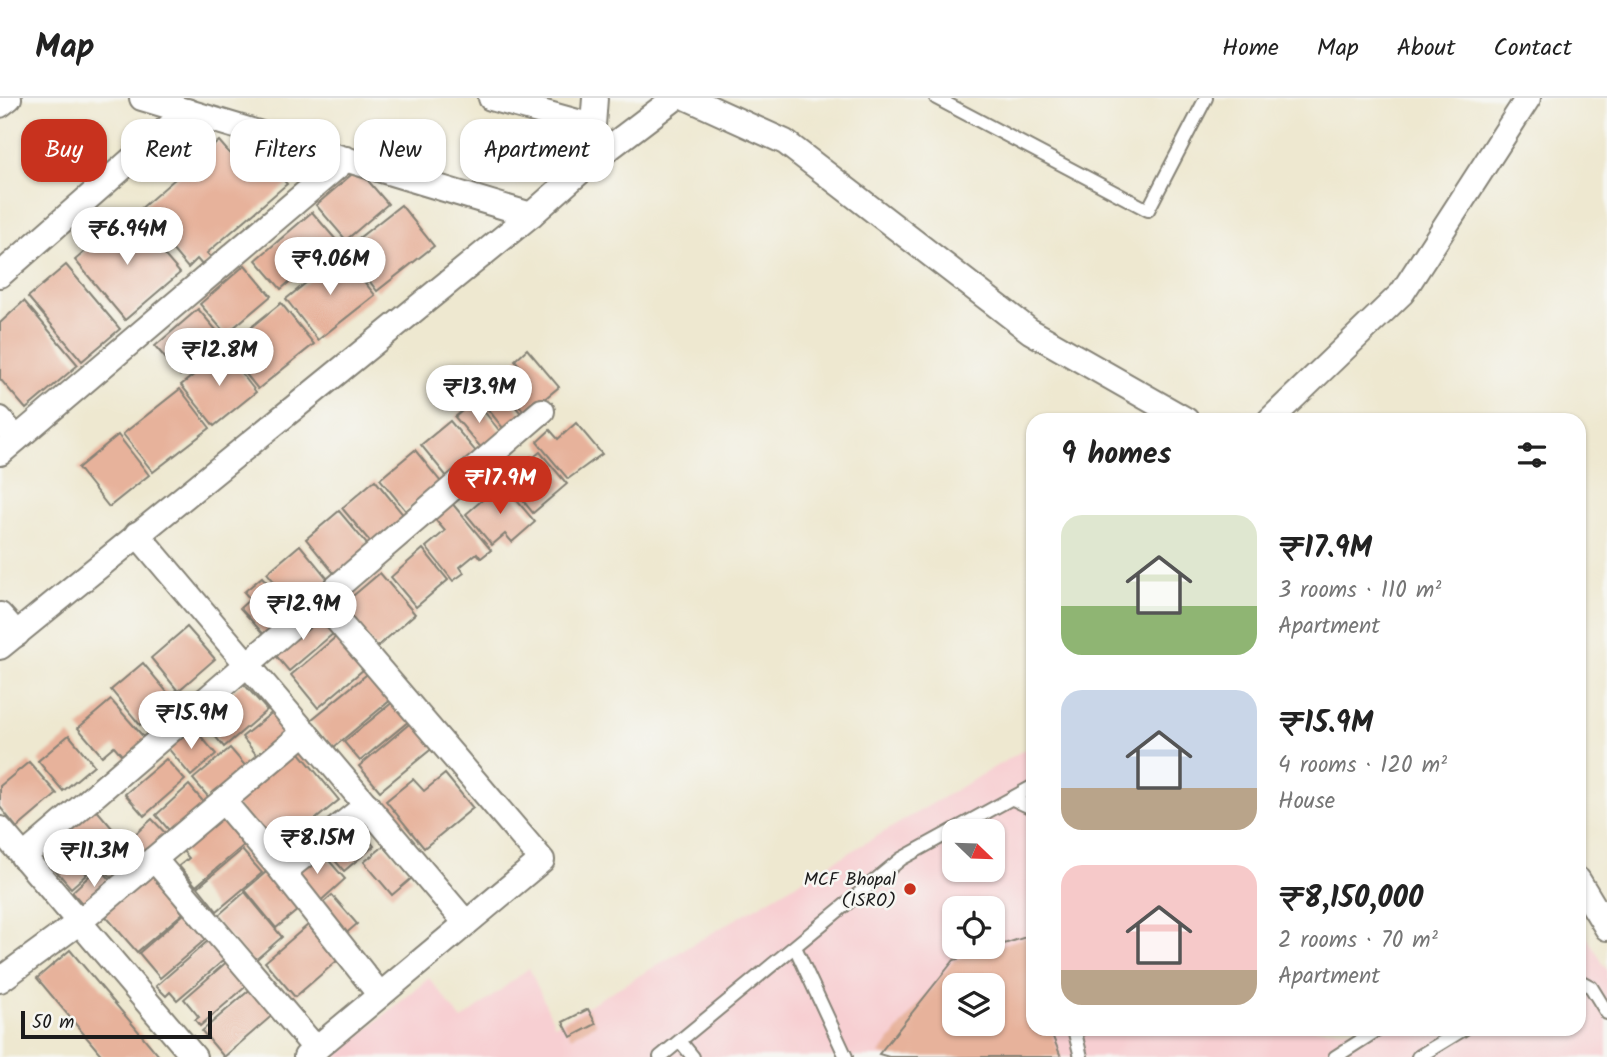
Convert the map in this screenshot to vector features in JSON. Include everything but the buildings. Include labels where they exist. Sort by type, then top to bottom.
[{"type":"street","points":[[0,105],[9,98]]},
{"type":"street","points":[[142,98],[531,215]]},
{"type":"street","points":[[491,98],[567,119]]},
{"type":"street","points":[[593,119],[595,98]]},
{"type":"street","points":[[614,144],[675,98]]},
{"type":"street","points":[[688,98],[785,142],[1030,331],[1173,413]]},
{"type":"street","points":[[1277,413],[1402,293],[1528,98]]},
{"type":"street","points":[[0,275],[187,111]]},
{"type":"street","points":[[0,419],[8,446],[346,159]]},
{"type":"street","points":[[0,615],[8,641],[568,182]]},
{"type":"street","points":[[23,857],[542,411]]},
{"type":"street","points":[[137,534],[467,923]]},
{"type":"street","points":[[154,859],[311,1053],[542,860],[321,601]]},
{"type":"street","points":[[0,980],[78,923],[305,732]]},
{"type":"street","points":[[223,801],[380,995]]},
{"type":"street","points":[[283,872],[367,805]]},
{"type":"street","points":[[0,829],[194,1057]]},
{"type":"street","points":[[1586,893],[1607,928]]},
{"type":"lane","points":[[936,98],[1148,210],[1206,98]]},
{"type":"lane","points":[[660,1057],[901,859],[1026,791]]},
{"type":"lane","points":[[1013,799],[1026,805]]},
{"type":"lane","points":[[795,947],[846,1057]]},
{"type":"lane","points":[[1586,984],[1591,987],[1607,1013]]},
{"type":"lane","points":[[1077,1036],[1081,1057]]},
{"type":"lane","points":[[1335,1057],[1368,1036]]},
{"type":"lane","points":[[1418,1057],[1452,1036]]},
{"type":"lane","points":[[680,1041],[693,1057]]},
{"type":"shaded area","name":"MCF Bhopal (ISRO)","points":[[1026,749],[1026,1036],[1586,1036],[1586,936],[1607,970],[1607,1057],[334,1057],[429,978],[462,1020],[529,968],[555,1025]]},
{"type":"place","name":"MCF Bhopal (ISRO)","points":[[910,889]]}]
